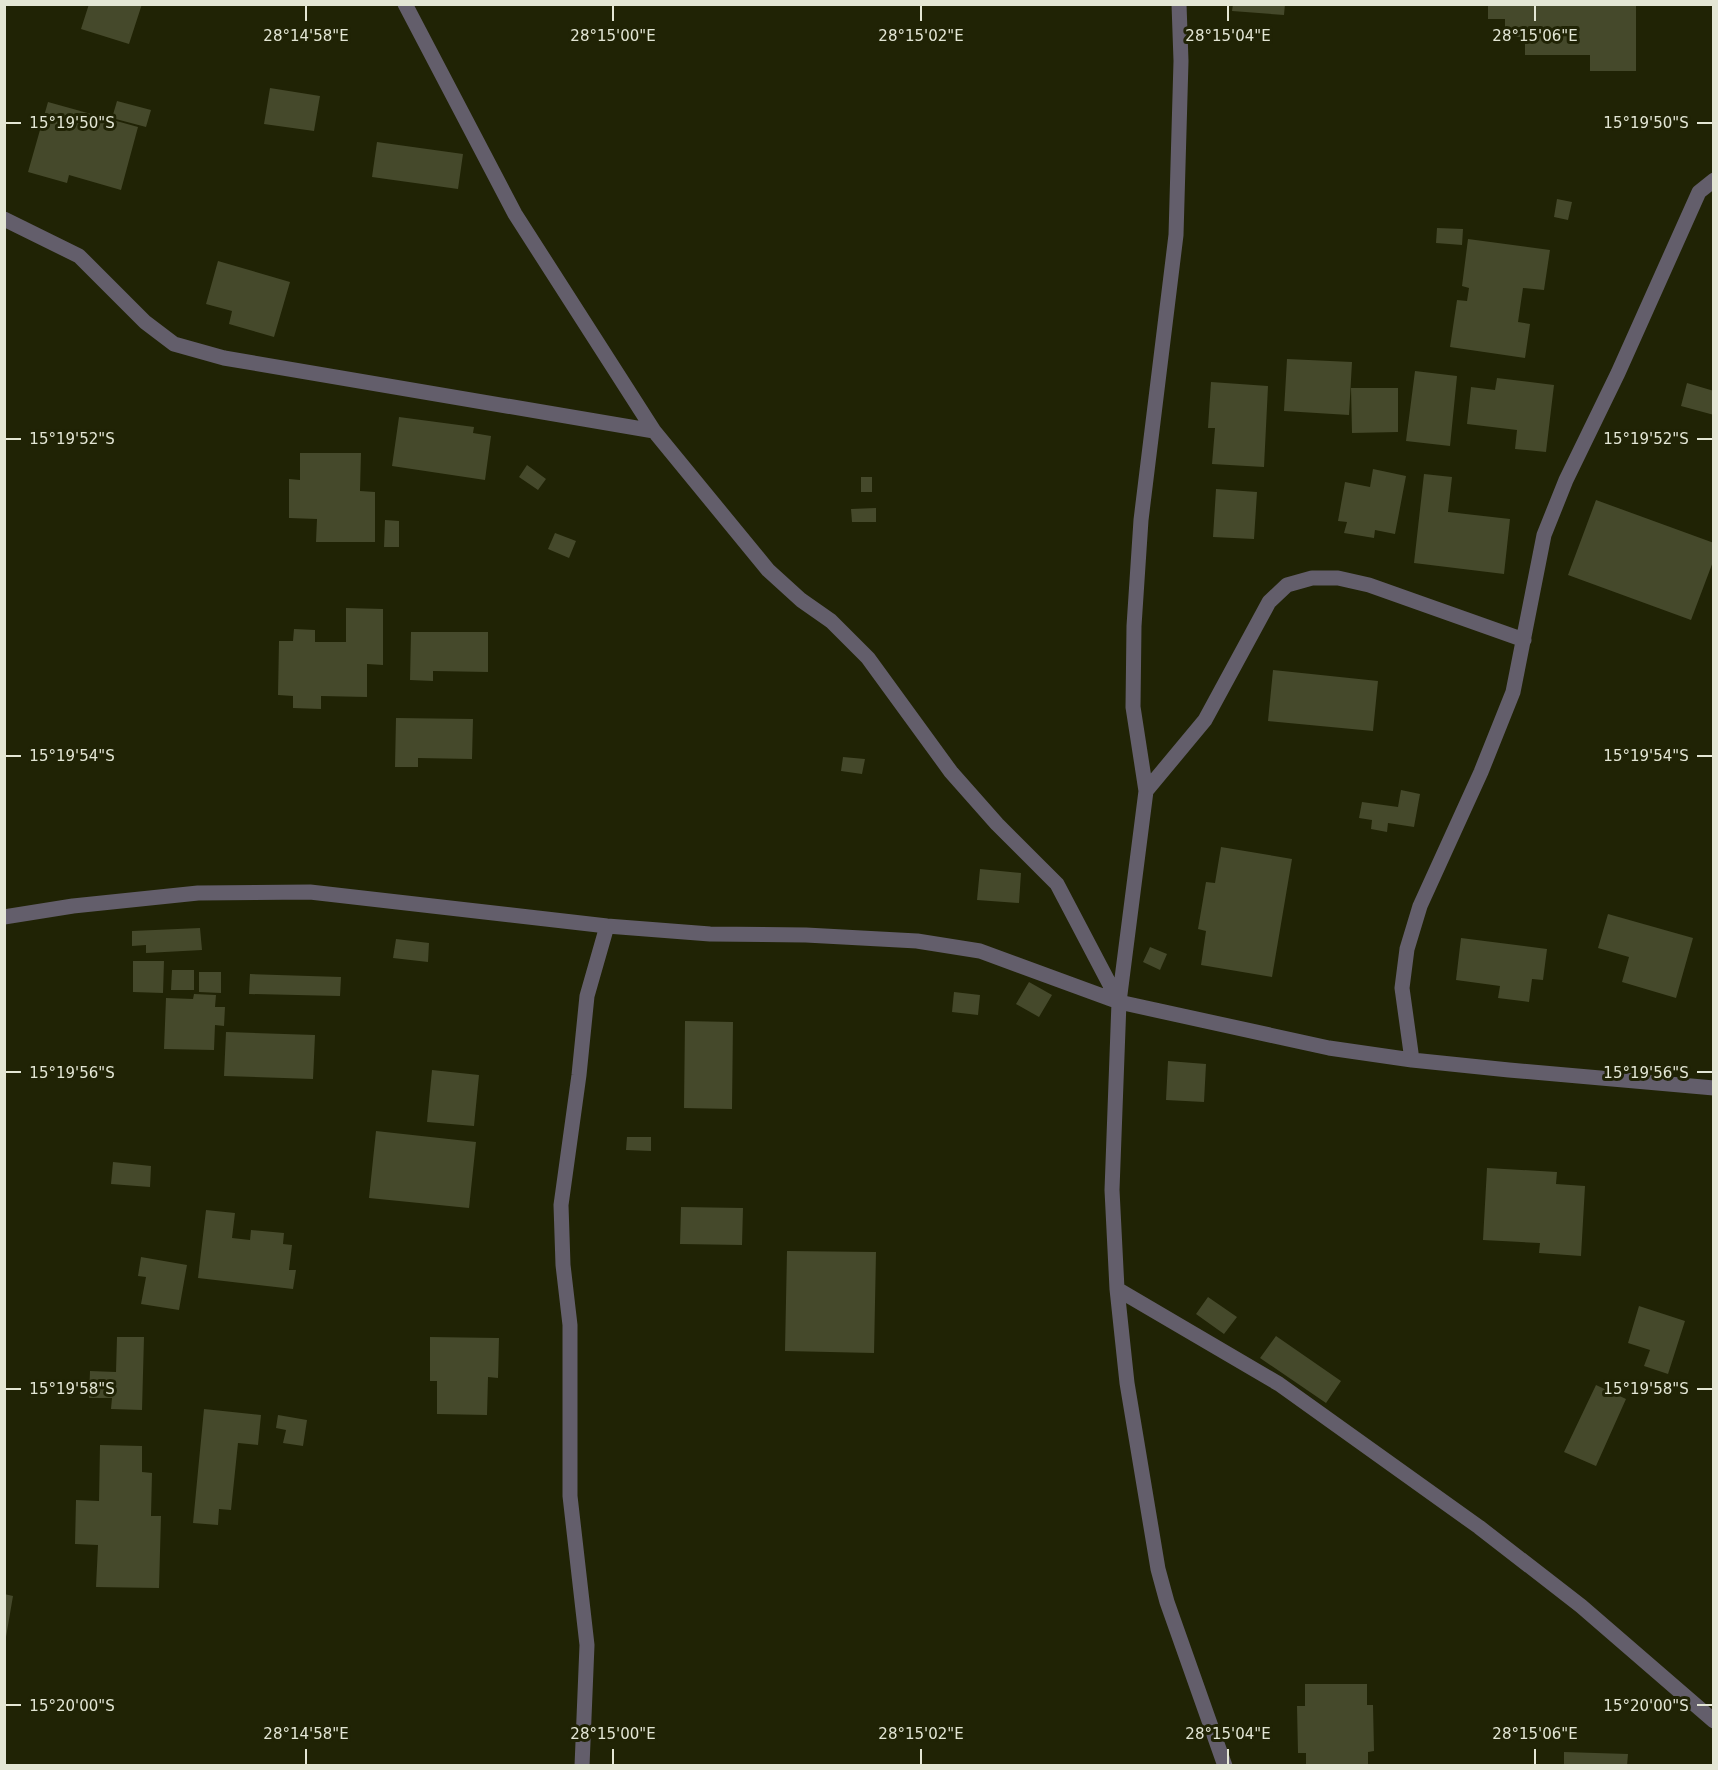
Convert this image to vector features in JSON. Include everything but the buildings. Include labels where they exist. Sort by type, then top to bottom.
[{"type":"street","points":[[405,4],[515,214],[654,431],[768,570],[801,600],[831,621],[868,658],[951,772],[997,824],[1057,884],[1119,1002]]},
{"type":"street","points":[[1179,4],[1181,61],[1176,235],[1141,520],[1134,626],[1133,707],[1146,791],[1119,1002],[1112,1190],[1117,1289],[1127,1383],[1158,1569],[1167,1602],[1225,1766]]},
{"type":"street","points":[[1413,1060],[1402,988],[1407,949],[1420,906],[1481,772],[1513,692],[1544,536],[1566,480],[1618,373],[1700,192],[1713,180]]},
{"type":"street","points":[[4,219],[79,256],[145,322],[174,344],[224,358],[654,431]]},
{"type":"street","points":[[1146,791],[1205,720],[1269,602],[1287,585],[1312,578],[1348,580],[1369,585],[1524,640]]},
{"type":"street","points":[[4,917],[73,906],[198,893],[310,892],[607,926],[710,934],[806,935],[917,941],[980,951],[1119,1002],[1329,1048],[1413,1060],[1713,1088]]},
{"type":"street","points":[[582,1766],[587,1645],[570,1496],[570,1325],[563,1265],[561,1205],[579,1075],[587,996],[607,926]]},
{"type":"street","points":[[1117,1289],[1279,1384],[1479,1527],[1581,1606],[1713,1721]]}]
